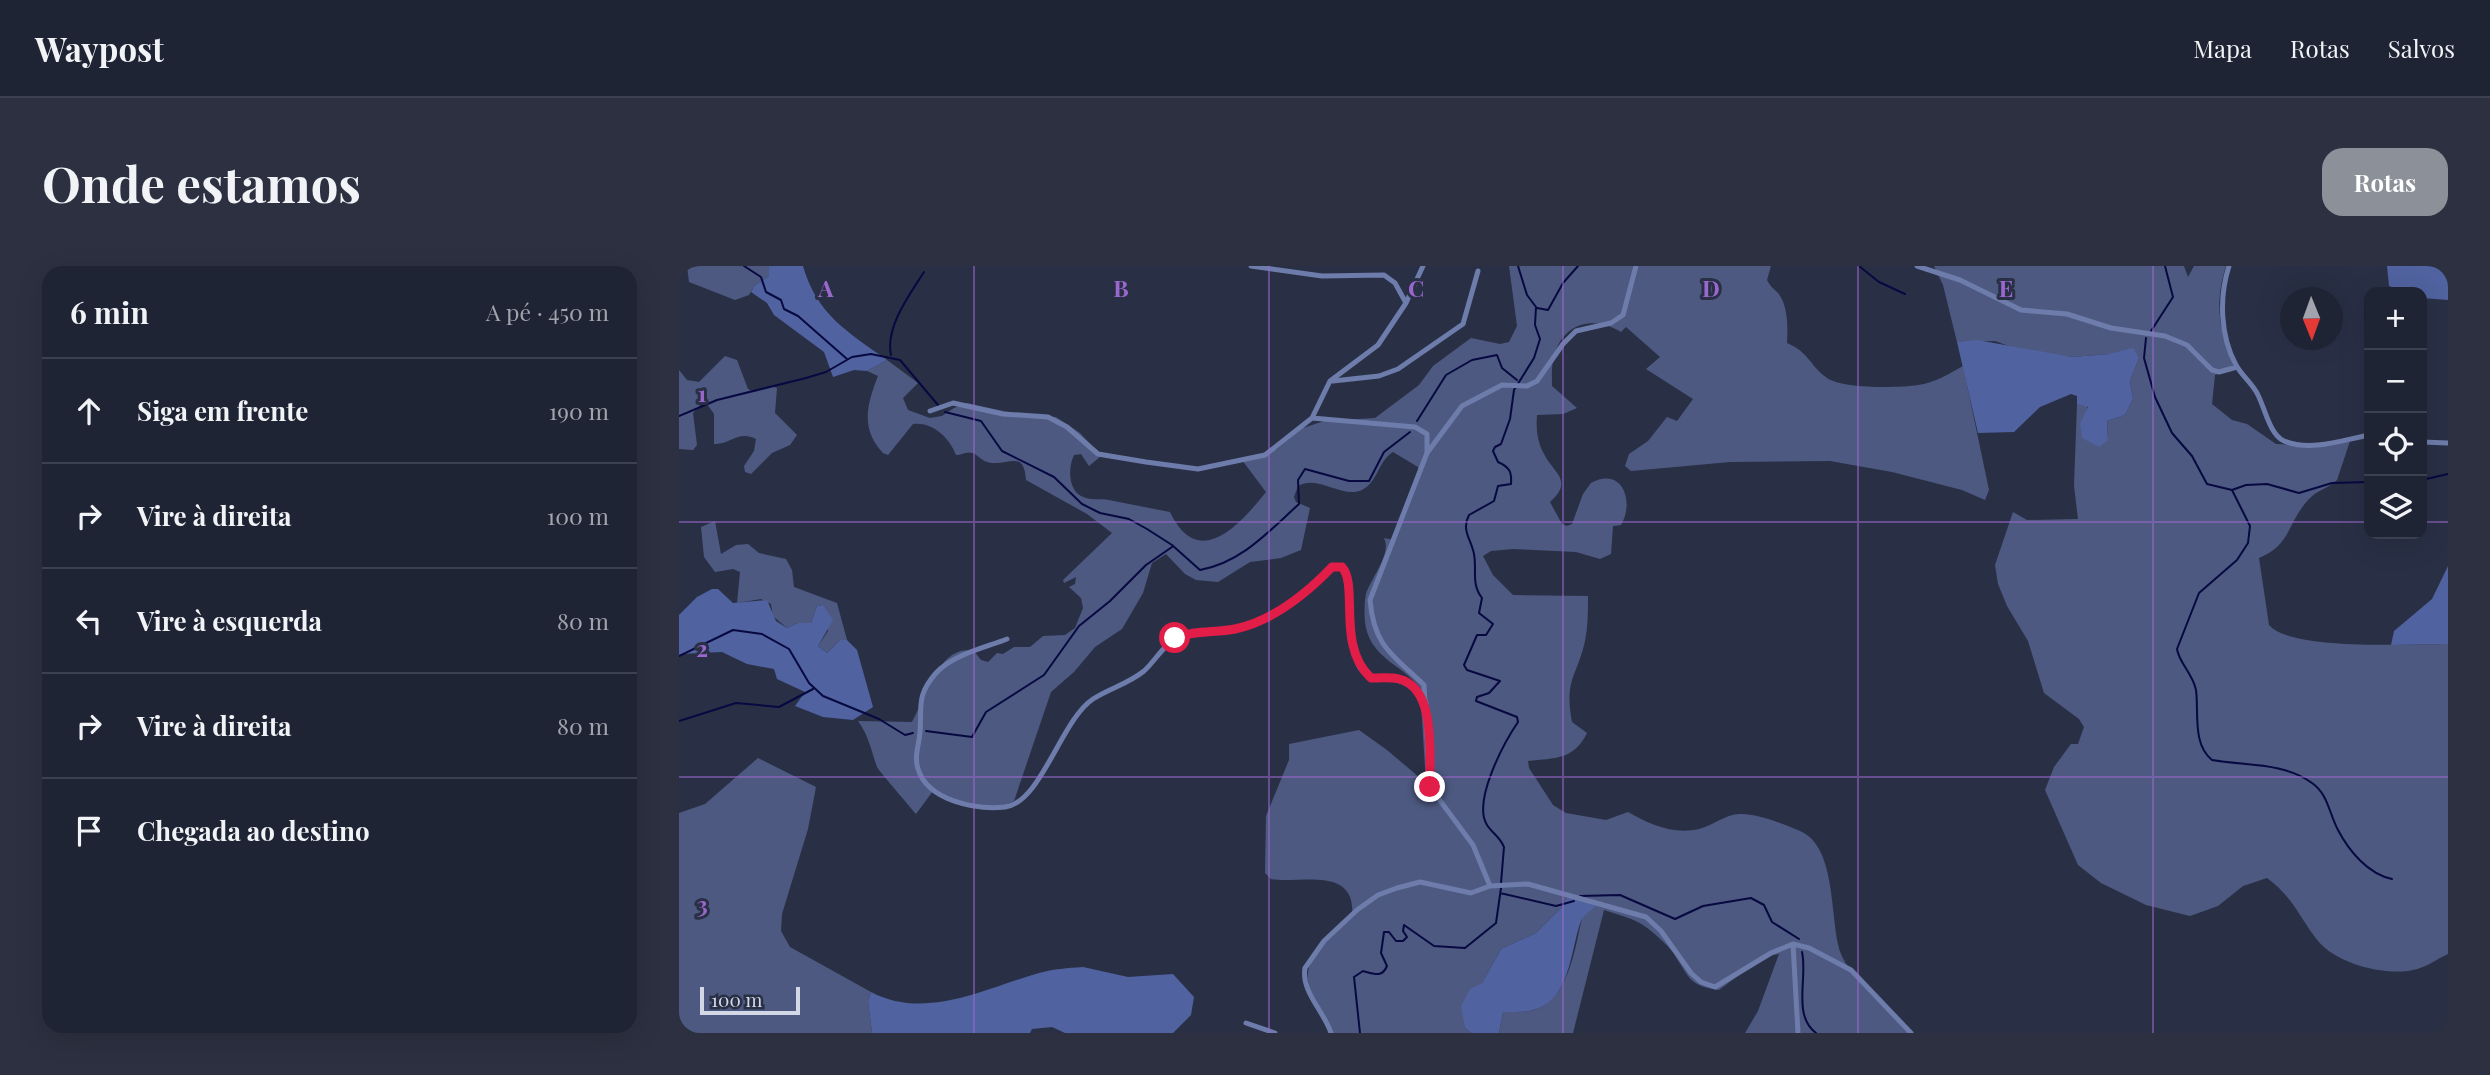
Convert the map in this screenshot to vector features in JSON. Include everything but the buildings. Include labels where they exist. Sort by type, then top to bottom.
[{"type":"street","points":[[1251,266],[1322,276],[1384,275],[1395,283],[1406,303]]},
{"type":"street","points":[[930,411],[953,403],[1003,414],[1048,417],[1067,427],[1098,454],[1198,469],[1265,455],[1312,418],[1330,381],[1378,345],[1406,303],[1423,266]]},
{"type":"street","points":[[1490,886],[1473,845],[1430,787],[1424,685],[1380,642],[1372,624],[1370,600],[1427,453],[1462,406],[1502,385],[1521,385],[1537,381],[1563,344],[1576,331],[1611,324],[1623,315],[1636,266]]},
{"type":"street","points":[[1917,266],[1959,280],[2021,310],[2067,314],[2111,328],[2165,335],[2187,345],[2212,370],[2219,372],[2237,367]]},
{"type":"street","points":[[2229,266],[2223,285],[2225,341],[2237,367],[2257,392],[2277,437],[2287,442],[2309,445],[2364,436]]},
{"type":"street","points":[[1330,381],[1379,376],[1398,369],[1463,324],[1478,271]]},
{"type":"street","points":[[1312,418],[1415,427],[1427,434],[1427,453]]},
{"type":"street","points":[[2427,442],[2448,443]]},
{"type":"street","points":[[1007,639],[949,662],[937,672],[920,699],[918,767],[931,788],[951,800],[982,806],[1006,807],[1016,803],[1031,789],[1067,726],[1089,702],[1134,678],[1175,638],[1185,634],[1238,628],[1255,622],[1310,590],[1332,567],[1342,567],[1347,573],[1348,620],[1359,667],[1371,678],[1399,679],[1413,687],[1426,703]]},
{"type":"street","points":[[1331,1033],[1326,1018],[1307,989],[1305,968],[1324,941],[1357,910],[1378,895],[1420,881],[1472,893],[1490,886],[1528,884],[1646,917],[1661,931],[1691,973],[1700,982],[1715,987],[1771,953],[1793,944],[1809,948],[1851,970],[1911,1033]]},
{"type":"street","points":[[1793,944],[1798,1033]]},
{"type":"street","points":[[1246,1023],[1275,1033]]},
{"type":"shaded area","points":[[687,266],[769,266],[769,276],[754,286],[749,295],[735,300],[689,282]]},
{"type":"shaded area","points":[[769,266],[803,266],[809,283],[825,310],[847,331],[887,360],[867,371],[854,370],[833,377],[824,352],[774,315],[767,303],[751,292],[754,286],[769,276]]},
{"type":"shaded area","points":[[1509,266],[1771,266],[1767,280],[1778,293],[1786,310],[1787,343],[1805,355],[1834,382],[1857,386],[1909,386],[1936,380],[1963,366],[1989,490],[1985,500],[1962,490],[1892,472],[1830,461],[1730,462],[1631,471],[1625,466],[1629,454],[1648,441],[1667,417],[1677,421],[1693,399],[1646,369],[1660,357],[1626,327],[1621,332],[1602,324],[1582,324],[1566,334],[1560,342],[1552,370],[1552,386],[1577,408],[1563,414],[1537,415],[1537,435],[1544,454],[1560,477],[1561,488],[1550,502],[1562,524],[1572,524],[1583,494],[1591,483],[1611,479],[1618,482],[1623,489],[1627,506],[1621,525],[1613,526],[1611,554],[1600,559],[1576,552],[1513,549],[1491,551],[1483,556],[1493,575],[1513,595],[1588,596],[1585,641],[1570,687],[1572,722],[1587,733],[1570,753],[1555,758],[1528,761],[1529,768],[1553,805],[1566,813],[1606,820],[1628,812],[1653,824],[1680,831],[1699,829],[1728,816],[1746,814],[1800,831],[1812,840],[1821,852],[1827,869],[1837,940],[1846,964],[1883,1006],[1912,1033],[1745,1033],[1758,1011],[1779,954],[1763,957],[1719,990],[1701,986],[1691,979],[1661,939],[1646,927],[1604,910],[1573,1033],[1499,1033],[1503,1012],[1531,1011],[1544,1006],[1562,986],[1573,959],[1582,918],[1562,907],[1536,933],[1501,949],[1482,983],[1465,1028],[1471,1033],[1330,1033],[1311,995],[1309,969],[1322,946],[1352,917],[1351,901],[1346,890],[1336,883],[1325,880],[1271,879],[1265,873],[1266,816],[1289,760],[1289,744],[1359,730],[1426,783],[1420,688],[1375,647],[1365,620],[1366,594],[1383,559],[1386,544],[1384,538],[1393,540],[1419,473],[1418,467],[1393,452],[1362,490],[1346,491],[1314,483],[1298,486],[1294,497],[1296,502],[1310,508],[1301,550],[1281,558],[1250,562],[1218,582],[1196,580],[1185,574],[1166,554],[1152,563],[1143,593],[1122,629],[1095,647],[1074,672],[1051,692],[1014,801],[1004,806],[984,808],[933,791],[916,814],[877,767],[858,721],[912,722],[942,664],[962,651],[974,651],[981,660],[988,662],[997,653],[1003,654],[1014,647],[1030,647],[1043,636],[1065,635],[1075,628],[1083,608],[1081,598],[1069,587],[1075,584],[1076,577],[1064,583],[1063,580],[1112,533],[1087,514],[1026,480],[1023,465],[1019,462],[990,463],[973,453],[956,455],[945,437],[927,425],[913,424],[888,455],[883,453],[868,425],[871,396],[878,376],[867,371],[887,360],[918,383],[903,398],[908,410],[930,418],[942,416],[967,403],[1031,417],[1056,417],[1080,433],[1101,456],[1089,466],[1081,454],[1074,455],[1070,477],[1077,493],[1088,498],[1170,512],[1181,529],[1193,539],[1206,541],[1231,529],[1266,492],[1242,460],[1277,449],[1303,428],[1324,421],[1375,418],[1419,385],[1433,366],[1471,338],[1500,344],[1509,342],[1517,326]]},
{"type":"shaded area","points":[[1934,266],[2184,266],[2188,277],[2194,266],[2226,266],[2219,305],[2222,329],[2234,366],[2215,375],[2212,404],[2232,420],[2247,424],[2276,444],[2316,446],[2351,438],[2337,480],[2309,499],[2283,540],[2259,558],[2269,625],[2282,633],[2301,639],[2326,642],[2448,644],[2448,954],[2413,970],[2376,970],[2349,962],[2326,949],[2290,900],[2267,878],[2243,886],[2218,906],[2190,916],[2146,905],[2101,883],[2078,865],[2045,790],[2054,767],[2071,744],[2078,744],[2084,727],[2079,719],[2044,693],[2028,641],[2007,606],[1998,584],[1995,565],[2013,512],[2027,520],[2078,519],[2074,486],[2077,404],[2087,404],[2087,413],[2082,419],[2108,439],[2107,421],[2125,415],[2133,399],[2130,381],[2139,358],[2109,354],[2072,357],[2023,351],[1995,341],[1957,342],[1943,285]]},
{"type":"shaded area","points":[[2387,266],[2448,266],[2448,300],[2427,298],[2427,287],[2389,286]]},
{"type":"shaded area","points":[[1977,340],[2072,357],[2109,354],[2133,348],[2139,358],[2130,381],[2133,399],[2125,415],[2107,421],[2108,440],[2099,447],[2082,438],[2080,423],[2088,407],[2077,404],[2077,396],[2071,394],[2040,407],[2014,432],[1978,433],[1957,342]]},
{"type":"shaded area","points":[[725,356],[737,360],[748,389],[754,392],[771,386],[777,388],[775,413],[797,435],[790,445],[772,453],[751,474],[745,472],[744,466],[754,451],[756,439],[744,436],[714,444],[714,414],[707,404],[701,404],[693,413],[697,445],[693,450],[679,449],[679,370],[687,380],[699,382]]},
{"type":"shaded area","points":[[715,521],[721,554],[736,545],[748,544],[759,553],[786,559],[792,570],[794,587],[837,603],[847,640],[840,640],[827,653],[818,646],[828,631],[823,605],[817,606],[811,623],[798,623],[787,628],[773,616],[771,604],[761,599],[737,603],[740,572],[733,569],[715,572],[704,557],[701,527]]},
{"type":"shaded area","points":[[2448,566],[2448,644],[2391,645],[2394,631],[2432,599]]},
{"type":"shaded area","points":[[712,589],[718,589],[733,603],[767,600],[776,621],[787,628],[798,623],[811,623],[817,606],[823,605],[833,620],[818,646],[827,653],[840,640],[847,640],[857,650],[873,707],[853,720],[823,717],[795,706],[805,692],[777,679],[774,669],[747,664],[722,652],[681,654],[679,657],[679,615],[697,597]]},
{"type":"shaded area","points":[[758,758],[816,787],[808,829],[782,914],[781,931],[790,947],[871,992],[868,1001],[872,1033],[679,1033],[679,813],[705,804]]},
{"type":"shaded area","points":[[1569,895],[1596,906],[1581,921],[1567,974],[1554,998],[1544,1006],[1530,1011],[1503,1012],[1499,1033],[1471,1033],[1465,1028],[1461,1006],[1470,989],[1482,983],[1501,949],[1536,933],[1562,907]]},
{"type":"shaded area","points":[[1083,967],[1128,977],[1173,974],[1194,997],[1191,1015],[1173,1033],[1065,1033],[1052,1027],[1032,1029],[1030,1033],[872,1033],[868,1001],[871,992],[892,1000],[934,1003],[956,999],[1044,972]]},
{"type":"waterway","points":[[744,266],[761,277],[766,292],[781,300],[784,309],[798,316],[847,359]]},
{"type":"waterway","points":[[1501,883],[1504,847],[1487,825],[1483,814],[1484,801],[1492,772],[1518,722],[1517,717],[1476,701],[1477,697],[1489,693],[1500,681],[1467,670],[1464,665],[1477,635],[1486,635],[1493,624],[1479,613],[1482,598],[1477,587],[1474,554],[1466,525],[1469,515],[1494,501],[1498,486],[1511,484],[1509,470],[1498,462],[1493,451],[1501,444],[1510,419],[1514,390],[1534,358],[1540,339],[1535,325],[1536,307],[1527,295],[1518,266]]},
{"type":"waterway","points":[[1537,308],[1548,310],[1563,283],[1578,266]]},
{"type":"waterway","points":[[1859,266],[1879,282],[1905,294]]},
{"type":"waterway","points":[[2151,331],[2173,297],[2165,266]]},
{"type":"waterway","points":[[891,355],[890,344],[895,322],[924,272]]},
{"type":"waterway","points":[[2146,338],[2144,358],[2155,397],[2172,433],[2192,456],[2207,484],[2232,490],[2246,485],[2267,484],[2299,493],[2332,483],[2364,482]]},
{"type":"waterway","points":[[679,416],[717,400],[806,378],[826,372],[852,357],[871,354],[900,360],[938,405]]},
{"type":"waterway","points":[[1417,421],[1446,375],[1472,360],[1497,355],[1502,368],[1517,380]]},
{"type":"waterway","points":[[945,412],[981,421],[1002,451],[1054,477],[1082,504],[1100,513],[1129,519],[1147,529],[1172,545],[1200,570],[1242,553],[1299,504],[1298,480],[1305,469],[1349,481],[1369,481],[1384,452],[1410,432]]},
{"type":"waterway","points":[[2427,479],[2448,474]]},
{"type":"waterway","points":[[2232,490],[2250,526],[2248,543],[2237,560],[2199,593],[2177,649],[2196,690],[2201,745],[2212,760],[2276,768],[2289,771],[2312,783],[2325,798],[2338,830],[2348,846],[2367,867],[2392,879]]},
{"type":"waterway","points":[[926,731],[972,737],[986,712],[1044,675],[1079,626],[1110,601],[1146,565],[1172,547]]},
{"type":"waterway","points":[[679,656],[733,630],[762,634],[789,649],[809,683],[823,696],[879,719],[905,735],[913,733]]},
{"type":"waterway","points":[[679,721],[736,703],[779,707],[813,689]]},
{"type":"waterway","points":[[1360,1033],[1354,977],[1363,971],[1377,974],[1385,970],[1387,966],[1381,953],[1384,932],[1389,932],[1396,941],[1403,941],[1407,937],[1403,931],[1404,925],[1434,946],[1465,948],[1496,923],[1501,888]]},
{"type":"waterway","points":[[1500,893],[1556,906],[1574,901]]},
{"type":"waterway","points":[[1580,896],[1620,895],[1675,919],[1703,906],[1751,898],[1764,905],[1772,922],[1799,939]]},
{"type":"waterway","points":[[1802,952],[1803,1006],[1809,1025],[1816,1033]]},
{"type":"route","points":[[1175,638],[1185,634],[1238,628],[1255,622],[1310,590],[1332,567],[1342,567],[1347,573],[1348,620],[1359,667],[1371,678],[1399,679],[1413,687],[1426,703],[1430,787]]}]
